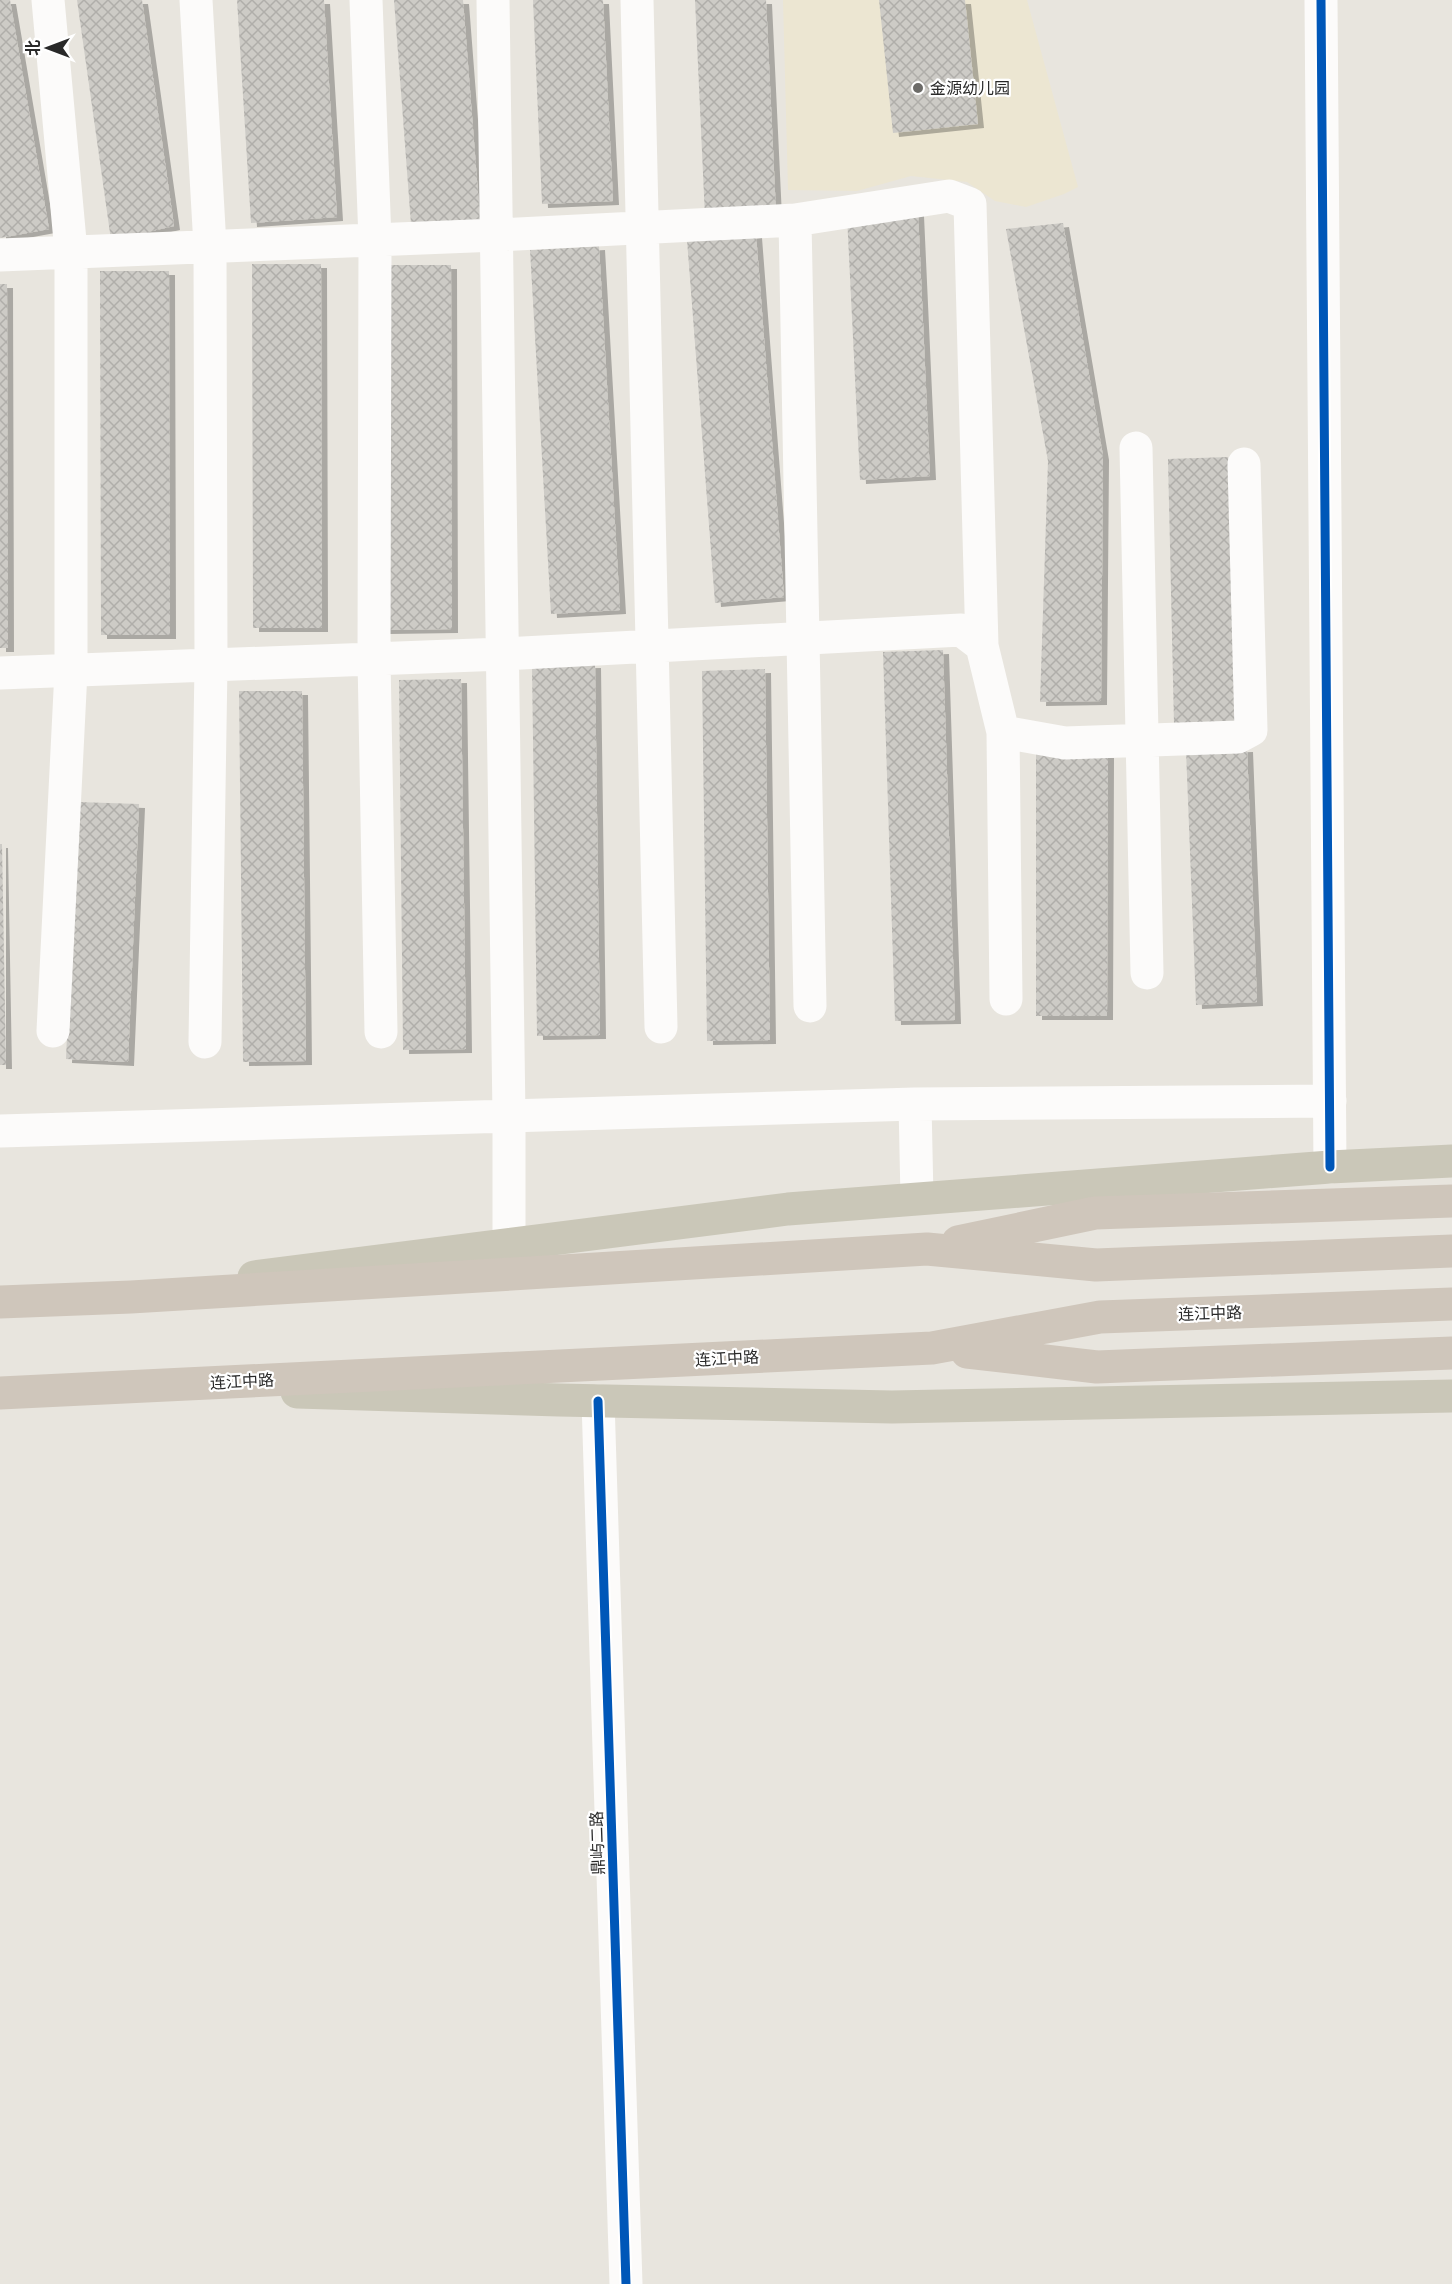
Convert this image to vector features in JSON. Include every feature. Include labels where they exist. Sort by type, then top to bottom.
[{"type":"highway","points":[[0,1302],[131,1297],[927,1249],[1095,1213],[1452,1201]]},
{"type":"highway","points":[[927,1249],[1096,1266],[1452,1251]]},
{"type":"highway","name":"连江中路","points":[[0,1393],[932,1348],[1100,1317],[1452,1304]]},
{"type":"highway","points":[[932,1348],[1097,1367],[1452,1353]]},
{"type":"main road","points":[[131,1297],[298,1270],[788,1209],[1330,1167],[1452,1161]]},
{"type":"main road","points":[[142,1386],[598,1401],[892,1407],[1452,1396]]},
{"type":"street","points":[[48,0],[71,252],[71,670],[53,1030]]},
{"type":"street","points":[[196,0],[210,246],[211,665],[205,1042]]},
{"type":"street","points":[[366,0],[375,240],[374,659],[381,1032]]},
{"type":"street","points":[[493,0],[509,1244]]},
{"type":"street","points":[[637,0],[661,1028]]},
{"type":"street","points":[[1321,0],[1330,1167]]},
{"type":"street","points":[[0,255],[496,235],[795,220],[949,196],[970,204],[982,646],[1003,732],[1006,999]]},
{"type":"street","points":[[795,220],[810,1006]]},
{"type":"street","points":[[1136,448],[1147,973]]},
{"type":"street","points":[[1003,732],[1065,742],[1238,737],[1251,730],[1244,464]]},
{"type":"street","points":[[0,673],[503,654],[962,630],[982,646]]},
{"type":"street","points":[[0,1131],[915,1104],[1330,1101]]},
{"type":"street","points":[[915,1104],[917,1198]]},
{"type":"street","name":"鼎屿二路","points":[[598,1401],[626,2284]]},
{"type":"shaded area","name":"金源幼儿园","points":[[783,0],[1027,0],[1078,187],[1026,207],[995,201],[967,182],[911,176],[857,191],[788,190]]},
{"type":"building","points":[[0,0],[10,0],[49,229],[0,238]]},
{"type":"building","points":[[77,0],[142,0],[174,226],[111,240]]},
{"type":"building","points":[[237,0],[324,0],[337,217],[251,223]]},
{"type":"building","points":[[394,0],[463,0],[480,219],[411,224]]},
{"type":"building","points":[[533,0],[603,0],[613,201],[542,204]]},
{"type":"building","points":[[695,0],[766,0],[776,213],[705,217]]},
{"type":"building","points":[[879,0],[965,0],[978,124],[893,133]]},
{"type":"building","points":[[918,212],[930,476],[860,480],[847,216]]},
{"type":"building","points":[[1063,223],[1103,456],[1101,701],[1040,702],[1048,461],[1006,229]]},
{"type":"building","points":[[756,234],[784,597],[715,603],[687,240]]},
{"type":"building","points":[[599,246],[620,610],[551,614],[530,250]]},
{"type":"building","points":[[252,264],[321,264],[322,628],[253,628]]},
{"type":"building","points":[[382,265],[451,265],[452,629],[383,630]]},
{"type":"building","points":[[100,271],[169,271],[170,635],[101,635]]},
{"type":"building","points":[[0,284],[7,284],[8,648],[0,648]]},
{"type":"building","points":[[1228,457],[1235,722],[1174,724],[1168,459]]},
{"type":"building","points":[[943,650],[955,1020],[895,1021],[883,652]]},
{"type":"building","points":[[595,664],[600,1035],[537,1036],[532,665]]},
{"type":"building","points":[[765,669],[770,1040],[707,1041],[702,671]]},
{"type":"building","points":[[461,679],[466,1049],[403,1050],[399,680]]},
{"type":"building","points":[[239,691],[302,691],[306,1061],[243,1062]]},
{"type":"building","points":[[1247,748],[1257,1002],[1196,1005],[1186,750]]},
{"type":"building","points":[[1036,754],[1108,754],[1107,1016],[1036,1016]]},
{"type":"building","points":[[77,802],[139,804],[128,1062],[66,1059]]},
{"type":"building","points":[[0,844],[2,844],[6,1065],[0,1065]]},
{"type":"cycle path","points":[[1321,0],[1330,1167]]},
{"type":"cycle path","points":[[598,1401],[626,2284]]},
{"type":"place","name":"金源幼儿园","points":[[918,88]]}]
